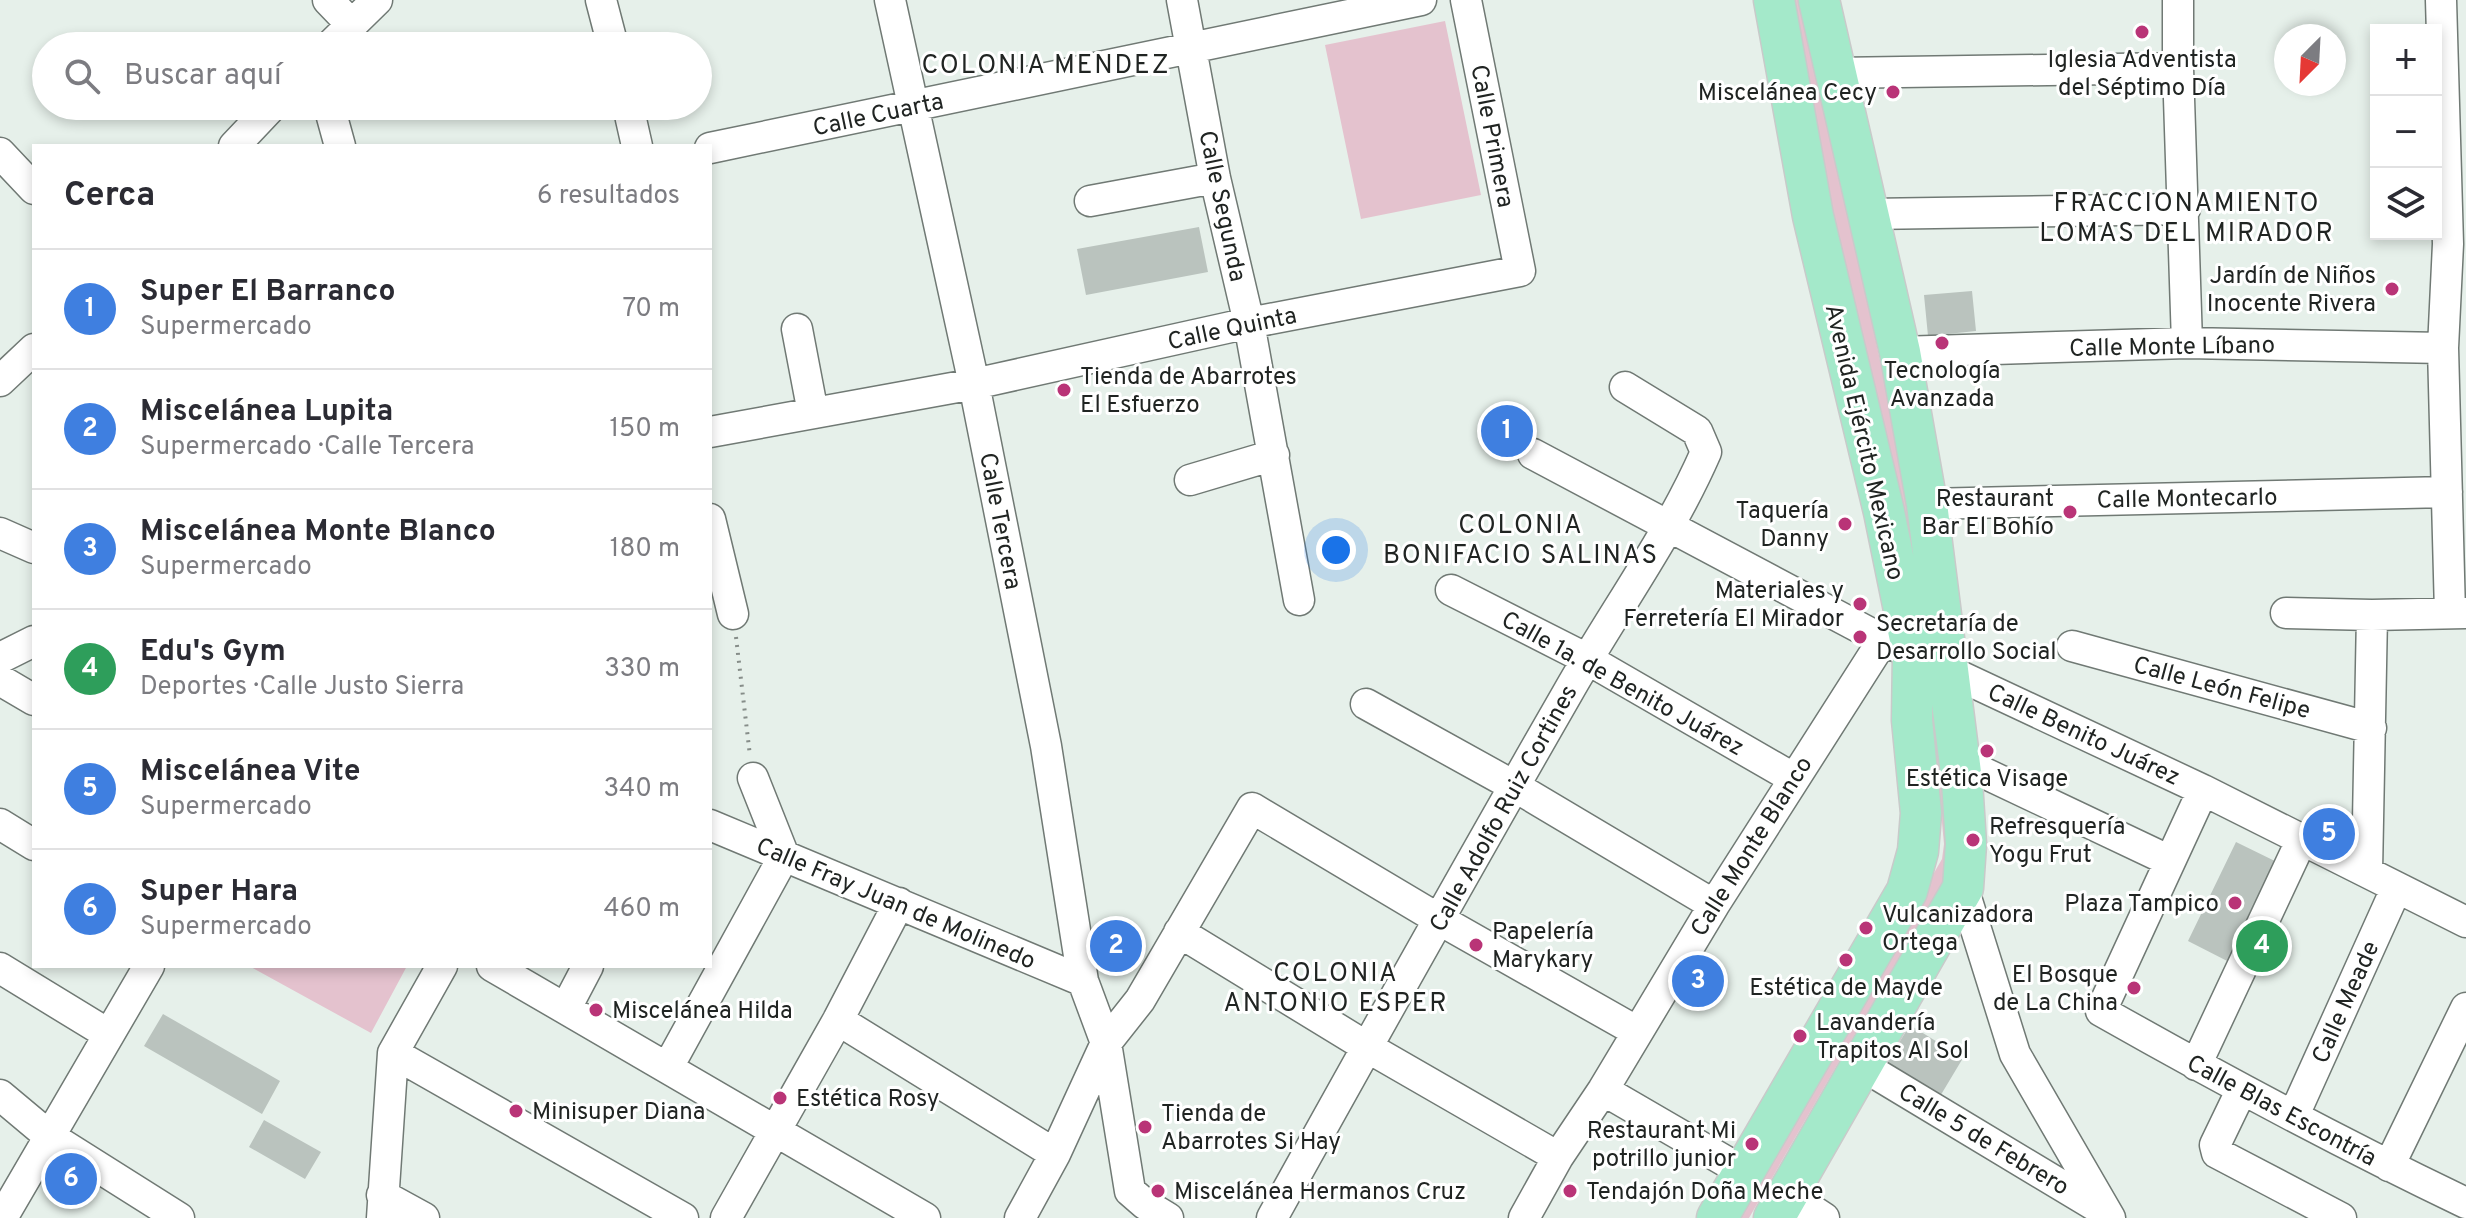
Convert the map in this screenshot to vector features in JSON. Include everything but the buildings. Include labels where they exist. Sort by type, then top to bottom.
[{"type":"main road","name":"Avenida Ejército Mexicano","points":[[1717,1218],[1907,891],[1918,851],[1921,813],[1912,720],[1898,647],[1884,512],[1813,216],[1774,0]]},
{"type":"main road","name":"Avenida Ejército Mexicano","points":[[1781,1206],[1963,888],[1966,844],[1950,672],[1927,504],[1900,352],[1819,0]]},
{"type":"street","points":[[328,0],[352,25]]},
{"type":"street","points":[[345,32],[377,0]]},
{"type":"street","points":[[601,0],[609,32]]},
{"type":"street","name":"Calle Tercera","points":[[890,0],[974,384],[1046,746],[1083,981],[1106,1043],[1130,1191],[1168,1218]]},
{"type":"street","name":"Calle Segunda","points":[[1182,0],[1215,178],[1249,323],[1299,600]]},
{"type":"street","name":"Calle Cuarta","points":[[712,148],[1421,0]]},
{"type":"street","name":"Calle Primera","points":[[1466,0],[1520,271]]},
{"type":"street","points":[[2178,0],[2187,343]]},
{"type":"street","points":[[2286,613],[2372,615],[2461,609],[2447,492],[2443,348],[2457,244],[2441,0]]},
{"type":"street","points":[[1835,73],[2178,68]]},
{"type":"street","points":[[236,144],[259,120]]},
{"type":"street","points":[[333,120],[339,144]]},
{"type":"street","points":[[631,120],[637,144]]},
{"type":"street","points":[[0,153],[32,187]]},
{"type":"street","points":[[1090,201],[1215,178]]},
{"type":"street","points":[[1869,214],[2185,209]]},
{"type":"street","name":"Calle Quinta","points":[[712,432],[974,384],[1249,323],[1520,271]]},
{"type":"street","points":[[797,329],[813,413]]},
{"type":"street","name":"Calle Monte Líbano","points":[[1900,352],[2187,343],[2443,348]]},
{"type":"street","points":[[0,381],[32,351]]},
{"type":"street","name":"Calle Adolfo Ruiz Cortines","points":[[1272,1218],[1514,786],[1702,463],[1706,452],[1704,441],[1697,431],[1625,387]]},
{"type":"street","name":"Calle Benito Juárez","points":[[1533,454],[1898,647],[2203,790],[2466,922]]},
{"type":"street","points":[[1190,480],[1274,455]]},
{"type":"street","name":"Calle Montecarlo","points":[[1927,504],[2447,492]]},
{"type":"street","points":[[712,527],[733,614]]},
{"type":"street","points":[[0,533],[32,547]]},
{"type":"street","name":"Calle 1a. de Benito Juárez","points":[[1451,590],[1587,659],[1793,778]]},
{"type":"street","points":[[2367,872],[2372,615]]},
{"type":"street","points":[[0,658],[32,642]]},
{"type":"street","name":"Calle León Felipe","points":[[2072,646],[2371,728]]},
{"type":"street","name":"Calle Monte Blanco","points":[[1524,1218],[1558,1157],[1603,1090],[1636,1031],[1793,778],[1898,647]]},
{"type":"street","points":[[0,680],[32,699]]},
{"type":"street","points":[[1366,704],[1514,786],[1714,905]]},
{"type":"street","points":[[1959,761],[2170,861],[2203,790]]},
{"type":"street","points":[[668,1067],[784,856],[753,778]]},
{"type":"street","points":[[1020,1218],[1055,1154],[1106,1043],[1140,1000],[1252,808],[1440,920],[1636,1031]]},
{"type":"street","points":[[0,824],[32,844]]},
{"type":"street","name":"Calle Fray Juan de Molinedo","points":[[712,826],[1083,981]]},
{"type":"street","points":[[2196,1065],[2302,839]]},
{"type":"street","name":"Calle Blas Escontría","points":[[2170,861],[2101,1011],[2196,1065],[2466,1203]]},
{"type":"street","points":[[1963,888],[2015,1054],[2108,1215]]},
{"type":"street","name":"Calle Meade","points":[[2294,1115],[2396,889]]},
{"type":"street","points":[[726,1218],[838,1020],[899,903]]},
{"type":"street","points":[[2466,912],[2466,922]]},
{"type":"street","points":[[1179,932],[1367,1047],[1558,1157]]},
{"type":"street","points":[[0,968],[108,1034]]},
{"type":"street","points":[[2,1218],[148,968]]},
{"type":"street","points":[[424,1218],[382,1206],[393,1053],[441,968]]},
{"type":"street","points":[[496,968],[925,1218]]},
{"type":"street","points":[[566,1008],[587,968]]},
{"type":"street","points":[[2389,1166],[2466,1008]]},
{"type":"street","points":[[838,1020],[1055,1154]]},
{"type":"street","points":[[393,1053],[683,1218]]},
{"type":"street","name":"Calle 5 de Febrero","points":[[1863,1066],[2108,1215]]},
{"type":"street","points":[[2242,1089],[2215,1145],[2217,1153],[2341,1218]]},
{"type":"street","points":[[1603,1090],[1744,1172]]},
{"type":"street","points":[[0,1095],[145,1210],[179,1218]]},
{"type":"street","points":[[1781,1206],[1824,1218]]},
{"type":"path","points":[[733,614],[753,778]]},
{"type":"shaded area","points":[[1788,0],[1804,0],[1900,455],[1925,634],[1893,462],[1865,363]]},
{"type":"shaded area","points":[[1445,21],[1481,195],[1361,219],[1325,45]]},
{"type":"shaded area","points":[[1935,721],[1942,726],[1947,874],[1749,1218],[1735,1218],[1942,859],[1944,844],[1933,727]]},
{"type":"shaded area","points":[[253,968],[406,968],[371,1033]]},
{"type":"place","name":"Iglesia Adventista del Séptimo Día","points":[[2142,32]]},
{"type":"place","name":"Miscelánea Cecy","points":[[1893,92]]},
{"type":"place","name":"Jardín de Niños Inocente Rivera","points":[[2392,289]]},
{"type":"place","name":"Tecnología Avanzada","points":[[1942,343]]},
{"type":"place","name":"Tienda de Abarrotes El Esfuerzo","points":[[1064,390]]},
{"type":"place","name":"Super El Barranco","points":[[1507,431]]},
{"type":"place","name":"Restaurant Bar El Bohío","points":[[2070,512]]},
{"type":"place","name":"Taquería Danny","points":[[1845,524]]},
{"type":"place","name":"Materiales y Ferretería El Mirador","points":[[1860,604]]},
{"type":"place","name":"Secretaría de Desarrollo Social","points":[[1860,637]]},
{"type":"place","name":"Estética Visage","points":[[1987,751]]},
{"type":"place","name":"Miscelánea Vite","points":[[2329,834]]},
{"type":"place","name":"Refresquería Yogu Frut","points":[[1973,840]]},
{"type":"place","name":"Plaza Tampico","points":[[2235,903]]},
{"type":"place","name":"Vulcanizadora Ortega","points":[[1866,928]]},
{"type":"place","name":"Papelería Marykary","points":[[1476,945]]},
{"type":"place","name":"Miscelánea Lupita","points":[[1116,946]]},
{"type":"place","name":"Edu's Gym","points":[[2262,946]]},
{"type":"place","name":"Estética de Mayde","points":[[1846,960]]},
{"type":"place","name":"Miscelánea Monte Blanco","points":[[1698,981]]},
{"type":"place","name":"El Bosque de La China","points":[[2134,988]]},
{"type":"place","name":"Miscelánea Hilda","points":[[596,1010]]},
{"type":"place","name":"Lavandería Trapitos Al Sol","points":[[1800,1036]]},
{"type":"place","name":"Estética Rosy","points":[[780,1098]]},
{"type":"place","name":"Minisuper Diana","points":[[516,1111]]},
{"type":"place","name":"Tienda de Abarrotes Si Hay","points":[[1145,1127]]},
{"type":"place","name":"Restaurant Mi potrillo junior","points":[[1752,1144]]},
{"type":"place","name":"Super Hara","points":[[71,1179]]},
{"type":"place","name":"Miscelánea Hermanos Cruz","points":[[1158,1191]]},
{"type":"place","name":"Tendajón Doña Meche","points":[[1570,1191]]},
{"type":"district","name":"COLONIA MENDEZ","points":[[1046,64]]},
{"type":"district","name":"FRACCIONAMIENTO LOMAS DEL MIRADOR","points":[[2187,217]]},
{"type":"district","name":"COLONIA BONIFACIO SALINAS","points":[[1521,539]]},
{"type":"district","name":"COLONIA ANTONIO ESPER","points":[[1336,987]]}]
